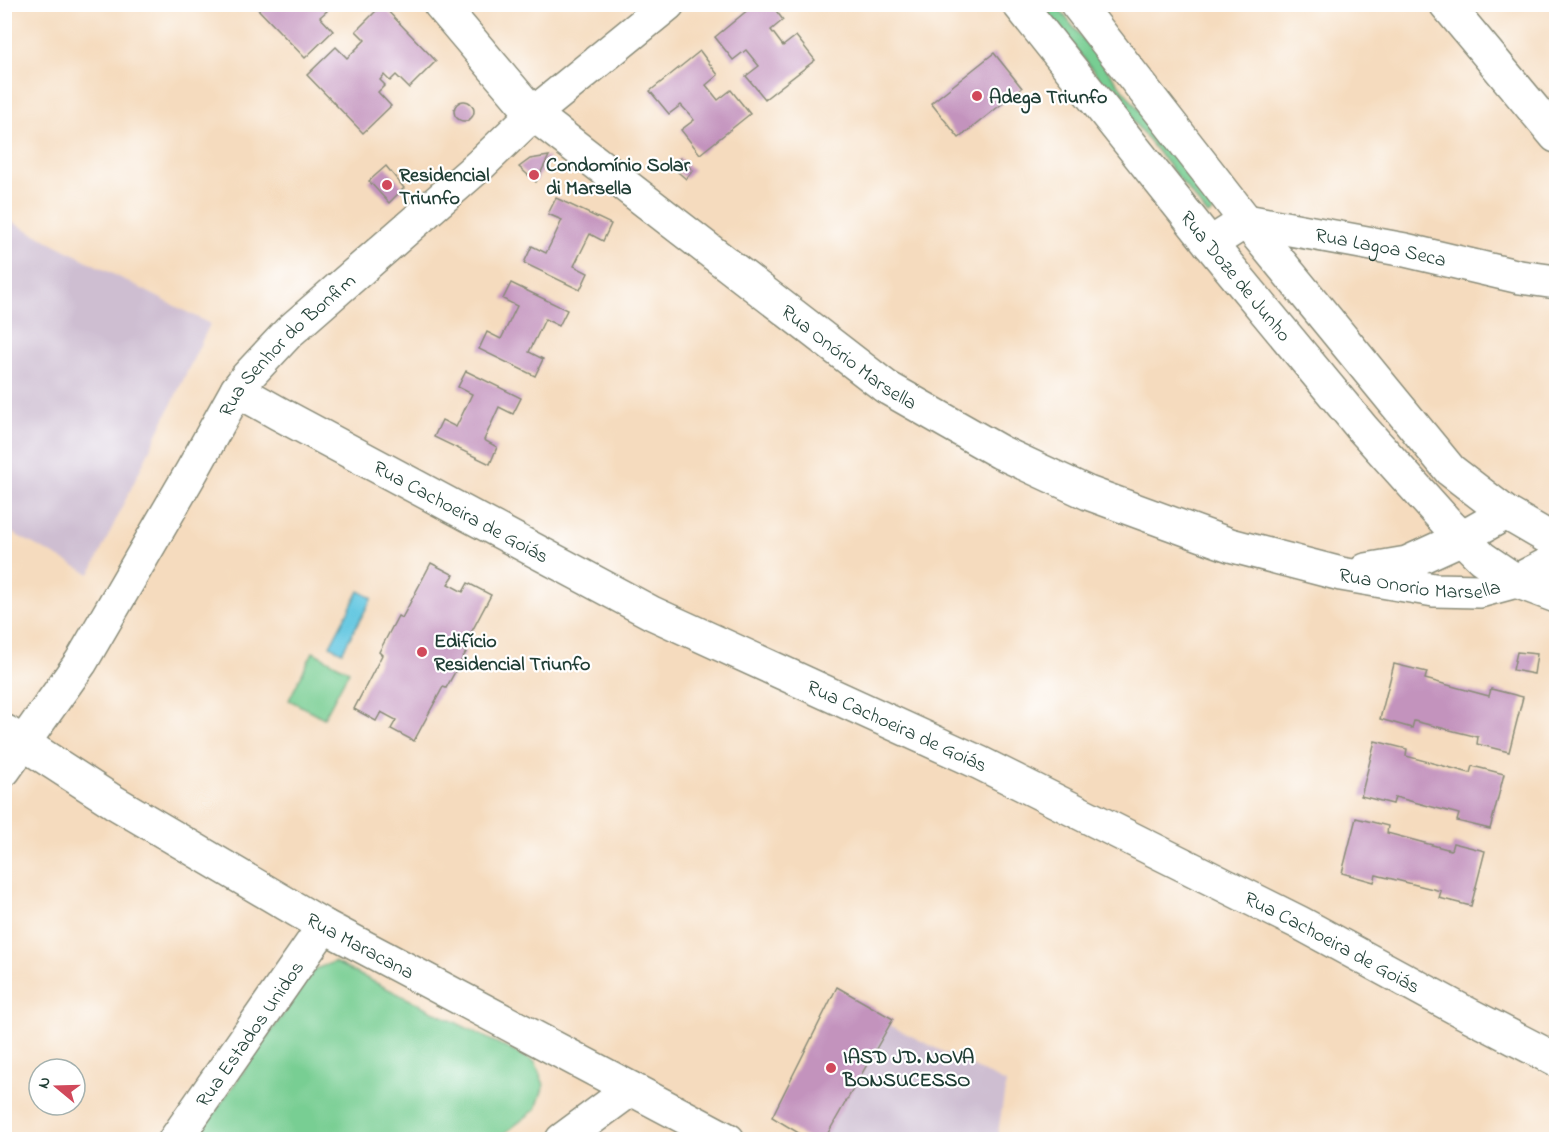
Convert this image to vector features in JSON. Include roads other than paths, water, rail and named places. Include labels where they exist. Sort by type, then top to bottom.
[{"type":"street","name":"Rua Onório Marsella","points":[[440,4],[533,114],[867,373],[896,393],[1000,452],[1088,493],[1230,545],[1341,574]]},
{"type":"street","name":"Rua Senhor do Bonfim","points":[[4,770],[14,737],[81,662],[237,390],[289,332],[472,171],[533,114],[668,4]]},
{"type":"street","name":"Rua Doze de Junho","points":[[1020,4],[1210,244],[1362,429],[1462,538]]},
{"type":"street","points":[[1077,4],[1246,221],[1449,470],[1506,513],[1557,542]]},
{"type":"street","points":[[1446,4],[1557,136]]},
{"type":"street","points":[[1210,244],[1246,221]]},
{"type":"street","name":"Rua Lagoa Seca","points":[[1246,221],[1405,250],[1520,277],[1557,282]]},
{"type":"street","name":"Rua Cachoeira de Goiás","points":[[237,390],[652,613],[980,763],[1300,922],[1460,1010],[1557,1060]]},
{"type":"street","name":"Rua Onorio Marsella","points":[[1341,574],[1407,563],[1462,538],[1506,513]]},
{"type":"street","name":"Rua Onorio Marsella","points":[[1462,538],[1482,558],[1516,581],[1557,596]]},
{"type":"street","name":"Rua Onorio Marsella","points":[[1341,574],[1434,590],[1479,591],[1516,581],[1557,560]]},
{"type":"street","name":"Rua Maracana","points":[[14,737],[114,802],[324,926],[728,1140]]},
{"type":"street","name":"Rua Estados Unidos","points":[[175,1140],[324,926]]},
{"type":"street","points":[[562,1140],[631,1089]]},
{"type":"water","points":[[359,591],[372,598],[342,652],[330,646]]},
{"type":"place","name":"Adega Triunfo","points":[[977,96]]},
{"type":"place","name":"Condomínio Solar di Marsella","points":[[534,175]]},
{"type":"place","name":"Residencial Triunfo","points":[[387,185]]},
{"type":"place","name":"Edifício Residencial Triunfo","points":[[422,652]]},
{"type":"place","name":"IASD JD. NOVA BONSUCESSO","points":[[831,1068]]}]
